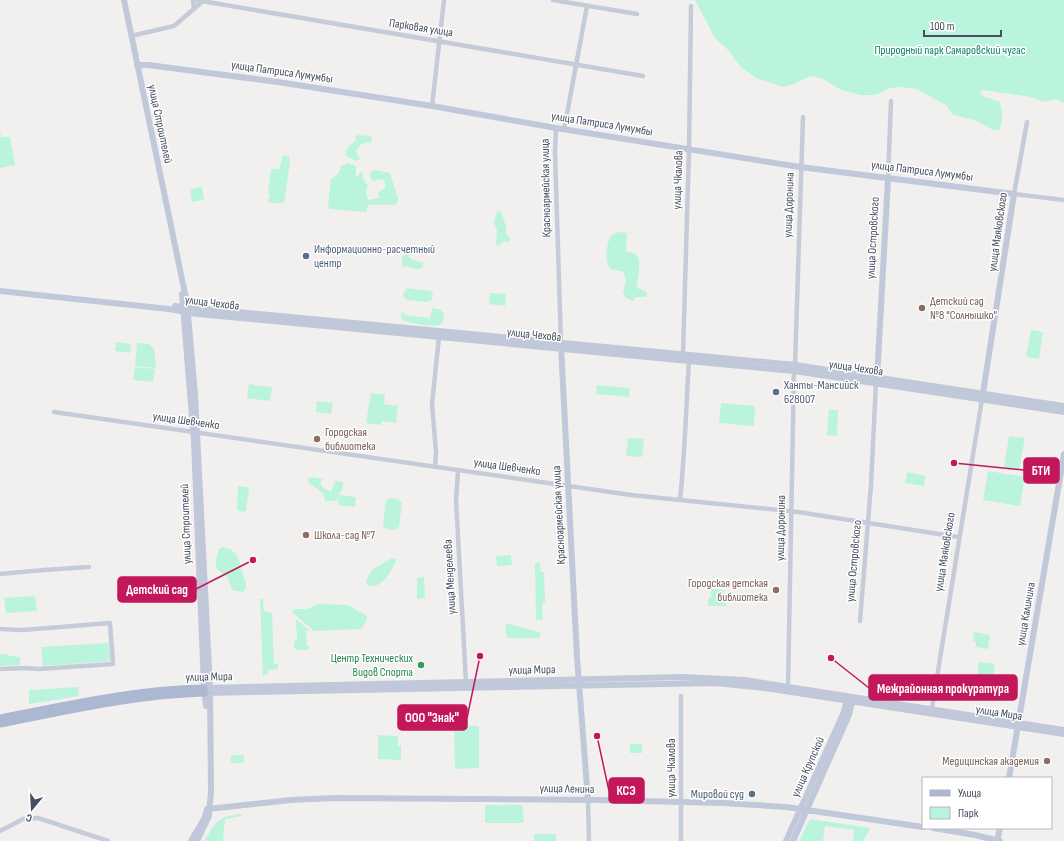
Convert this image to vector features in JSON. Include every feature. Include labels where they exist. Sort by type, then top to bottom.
[{"type":"main road","name":"улица Строителей","points":[[124,0],[175,251],[185,310],[196,432],[207,690],[208,809],[206,825],[197,841]]},
{"type":"main road","name":"улица Патриса Лумумбы","points":[[137,65],[148,65],[258,79],[432,106],[564,130],[800,167],[1014,194]]},
{"type":"main road","name":"улица Островского","points":[[877,379],[888,179]]},
{"type":"main road","name":"улица Маяковского","points":[[982,396],[1014,194]]},
{"type":"main road","name":"улица Чехова","points":[[0,289],[185,310],[561,346],[689,361],[795,368]]},
{"type":"main road","name":"улица Чехова","points":[[561,346],[683,354],[795,368],[877,379],[982,396],[1064,412]]},
{"type":"main road","name":"Красноармейская улица","points":[[561,346],[579,682],[588,800]]},
{"type":"main road","points":[[683,354],[689,361]]},
{"type":"main road","name":"улица Чехова","points":[[982,396],[1064,406]]},
{"type":"main road","name":"улица Калинина","points":[[1009,777],[1064,454]]},
{"type":"main road","name":"улица Мира","points":[[0,718],[120,695],[156,690],[466,685],[728,678],[788,689],[1019,725],[1064,734]]},
{"type":"main road","name":"улица Мира","points":[[0,724],[132,699],[207,690]]},
{"type":"main road","name":"улица Крупской","points":[[793,841],[804,809],[850,698]]},
{"type":"main road","name":"улица Мира","points":[[1019,725],[1064,730]]},
{"type":"main road","name":"улица Ленина","points":[[208,809],[315,798],[681,802],[804,809],[922,827]]},
{"type":"main road","name":"улица Строителей","points":[[191,841],[208,809]]},
{"type":"main road","name":"улица Крупской","points":[[786,841],[804,809]]},
{"type":"main road","points":[[937,829],[998,841],[1000,829]]},
{"type":"street","points":[[193,0],[194,9]]},
{"type":"street","name":"Парковая улица","points":[[196,0],[643,76]]},
{"type":"street","points":[[432,106],[444,0]]},
{"type":"street","points":[[552,0],[637,14]]},
{"type":"street","points":[[131,36],[174,26],[203,1]]},
{"type":"street","name":"Красноармейская улица","points":[[564,130],[587,6]]},
{"type":"street","name":"улица Чкалова","points":[[683,354],[689,150],[691,6]]},
{"type":"street","name":"улица Островского","points":[[888,179],[891,101]]},
{"type":"street","name":"улица Доронина","points":[[788,689],[800,167],[803,117]]},
{"type":"street","name":"улица Маяковского","points":[[1014,194],[1027,122]]},
{"type":"street","name":"Красноармейская улица","points":[[556,128],[555,152],[561,346]]},
{"type":"street","name":"улица Патриса Лумумбы","points":[[1014,194],[1064,200]]},
{"type":"street","points":[[436,467],[432,404],[440,334]]},
{"type":"street","points":[[680,500],[684,465],[683,449],[689,361]]},
{"type":"street","name":"улица Островского","points":[[860,621],[877,379]]},
{"type":"street","name":"улица Маяковского","points":[[931,711],[982,396]]},
{"type":"street","name":"улица Шевченко","points":[[54,412],[458,471],[680,500],[791,511],[958,537]]},
{"type":"street","name":"улица Менделеева","points":[[458,471],[456,500],[466,685]]},
{"type":"street","points":[[0,574],[90,567]]},
{"type":"street","points":[[0,629],[23,630],[110,623],[113,664],[39,669],[0,669]]},
{"type":"street","name":"улица Чкалова","points":[[681,696],[681,841]]},
{"type":"street","name":"Красноармейская улица","points":[[588,800],[589,841]]},
{"type":"street","points":[[0,831],[23,819],[38,818],[108,841]]},
{"type":"green space","name":"Природный парк Самаровский чугас","points":[[695,0],[1064,0],[1064,103],[1056,99],[1045,102],[1030,97],[984,90],[979,92],[981,95],[1000,102],[1001,105],[1001,127],[999,130],[993,130],[975,120],[952,114],[946,105],[916,89],[902,87],[890,88],[876,95],[861,95],[841,90],[821,78],[810,76],[783,87],[756,78],[741,67],[727,49],[715,38]]},
{"type":"green space","points":[[0,131],[1,137],[10,137],[15,165],[0,168]]},
{"type":"green space","points":[[356,136],[371,136],[372,138],[371,142],[361,144],[356,151],[360,159],[356,161],[346,156],[346,153],[347,149],[355,141]]},
{"type":"green space","points":[[283,155],[289,156],[290,161],[284,203],[268,203],[270,194],[268,193],[271,169],[279,169]]},
{"type":"green space","points":[[349,163],[356,166],[356,178],[362,171],[363,179],[368,186],[366,192],[368,200],[379,198],[378,193],[385,188],[385,182],[383,179],[372,181],[370,176],[371,171],[375,170],[390,173],[398,198],[397,203],[394,205],[368,205],[366,212],[329,209],[331,179],[338,174],[341,166]]},
{"type":"green space","points":[[202,187],[204,200],[192,202],[190,189]]},
{"type":"green space","points":[[497,211],[501,212],[506,226],[506,234],[511,240],[508,242],[503,241],[499,246],[496,244],[497,231],[494,222]]},
{"type":"green space","points":[[617,232],[627,233],[626,252],[637,255],[639,260],[639,271],[637,288],[647,292],[646,297],[636,297],[633,301],[626,298],[623,293],[626,280],[623,272],[610,268],[608,264],[606,255],[610,237]]},
{"type":"green space","points":[[406,253],[411,259],[423,263],[423,267],[420,269],[402,266],[402,257]]},
{"type":"green space","points":[[407,288],[431,291],[433,294],[432,300],[427,302],[407,300],[403,296]]},
{"type":"green space","points":[[490,293],[506,294],[505,306],[489,304]]},
{"type":"green space","points":[[432,308],[441,310],[444,314],[443,323],[439,325],[428,325],[402,320],[401,311],[403,311],[404,315],[430,318]]},
{"type":"green space","points":[[1031,330],[1043,332],[1039,359],[1026,357]]},
{"type":"green space","points":[[116,342],[131,344],[130,353],[115,351]]},
{"type":"green space","points":[[137,343],[149,344],[154,348],[156,368],[135,366]]},
{"type":"green space","points":[[135,367],[155,369],[153,382],[133,380]]},
{"type":"green space","points":[[249,384],[272,387],[270,401],[247,398]]},
{"type":"green space","points":[[597,385],[630,388],[629,397],[596,394]]},
{"type":"green space","points":[[371,393],[385,395],[384,404],[398,406],[396,423],[382,421],[381,425],[366,423]]},
{"type":"green space","points":[[317,401],[333,403],[331,414],[316,412]]},
{"type":"green space","points":[[721,403],[755,406],[754,426],[719,423]]},
{"type":"green space","points":[[829,410],[838,410],[837,436],[827,435]]},
{"type":"green space","points":[[1009,436],[1025,438],[1019,470],[1004,467]]},
{"type":"green space","points":[[628,438],[644,439],[642,457],[626,456]]},
{"type":"green space","points":[[988,471],[1025,477],[1020,506],[983,500]]},
{"type":"green space","points":[[907,472],[926,476],[924,486],[905,483]]},
{"type":"green space","points":[[312,477],[323,479],[320,483],[323,488],[331,492],[335,481],[343,482],[343,487],[339,495],[356,497],[355,507],[338,505],[339,497],[336,501],[325,501],[323,493],[308,482],[308,479]]},
{"type":"green space","points":[[238,486],[247,487],[249,489],[246,510],[244,512],[237,510]]},
{"type":"green space","points":[[389,498],[398,499],[402,503],[399,527],[395,530],[386,529],[383,525],[386,501]]},
{"type":"green space","points":[[223,547],[228,548],[237,556],[246,584],[246,589],[243,592],[232,590],[228,578],[216,568],[216,559],[219,549]]},
{"type":"green space","points":[[511,555],[512,565],[497,566],[496,556]]},
{"type":"green space","points":[[392,558],[396,559],[396,561],[382,583],[373,586],[367,585],[366,581],[372,570]]},
{"type":"green space","points":[[535,563],[540,563],[541,572],[544,572],[545,603],[542,604],[543,620],[536,620]]},
{"type":"green space","points":[[424,577],[425,598],[417,599],[417,578]]},
{"type":"green space","points":[[711,589],[724,590],[726,606],[708,606],[708,598],[711,597]]},
{"type":"green space","points":[[35,596],[37,611],[6,613],[4,598]]},
{"type":"green space","points":[[260,599],[263,599],[264,611],[272,613],[274,664],[278,664],[278,669],[268,670],[268,674],[263,676]]},
{"type":"green space","points":[[318,604],[348,605],[367,616],[367,619],[361,629],[314,631],[292,612],[294,609],[307,609]]},
{"type":"green space","points":[[296,619],[310,631],[306,631],[307,646],[310,646],[307,650],[297,650],[294,648],[294,642],[297,639]]},
{"type":"green space","points":[[507,623],[541,633],[541,635],[539,638],[507,638],[505,628]]},
{"type":"green space","points":[[974,632],[990,635],[988,649],[976,647],[976,642],[973,641]]},
{"type":"green space","points":[[109,643],[110,661],[43,666],[41,647]]},
{"type":"green space","points":[[7,654],[10,656],[20,657],[20,665],[0,666],[0,655]]},
{"type":"green space","points":[[979,662],[995,664],[992,684],[976,682]]},
{"type":"green space","points":[[78,687],[79,696],[29,704],[29,690]]},
{"type":"green space","points":[[454,726],[479,726],[479,768],[455,769]]},
{"type":"green space","points":[[378,735],[398,736],[398,746],[401,746],[401,760],[378,759]]},
{"type":"green space","points":[[630,744],[642,744],[642,753],[630,753]]},
{"type":"green space","points":[[231,755],[244,755],[244,763],[231,763]]},
{"type":"green space","points":[[485,805],[522,805],[524,823],[485,823]]},
{"type":"green space","points":[[242,814],[242,816],[225,819],[223,841],[204,841],[215,824],[222,818]]},
{"type":"green space","points":[[810,819],[870,829],[863,841],[853,841],[854,830],[825,826],[823,841],[799,841]]},
{"type":"green space","points":[[534,834],[556,834],[556,841],[534,841]]},
{"type":"place","name":"Информационно-расчетный центр","points":[[306,256]]},
{"type":"place","name":"Детский сад №8 \"Солнышко\"","points":[[922,308]]},
{"type":"place","name":"Ханты-Мансийск 628007","points":[[776,392]]},
{"type":"place","name":"Городская библиотека","points":[[317,439]]},
{"type":"place","name":"БТИ","points":[[954,463]]},
{"type":"place","name":"Школа-сад №7","points":[[306,535]]},
{"type":"place","name":"Детский сад","points":[[253,560]]},
{"type":"place","name":"Городская детская библиотека","points":[[776,590]]},
{"type":"place","name":"ООО \"Знак\"","points":[[480,656]]},
{"type":"place","name":"Межрайонная прокуратура","points":[[831,658]]},
{"type":"place","name":"Центр Технических Видов Спорта","points":[[421,665]]},
{"type":"place","name":"КСЭ","points":[[597,736]]},
{"type":"place","name":"Медицинская академия","points":[[1047,761]]},
{"type":"place","name":"Мировой суд","points":[[752,794]]}]
